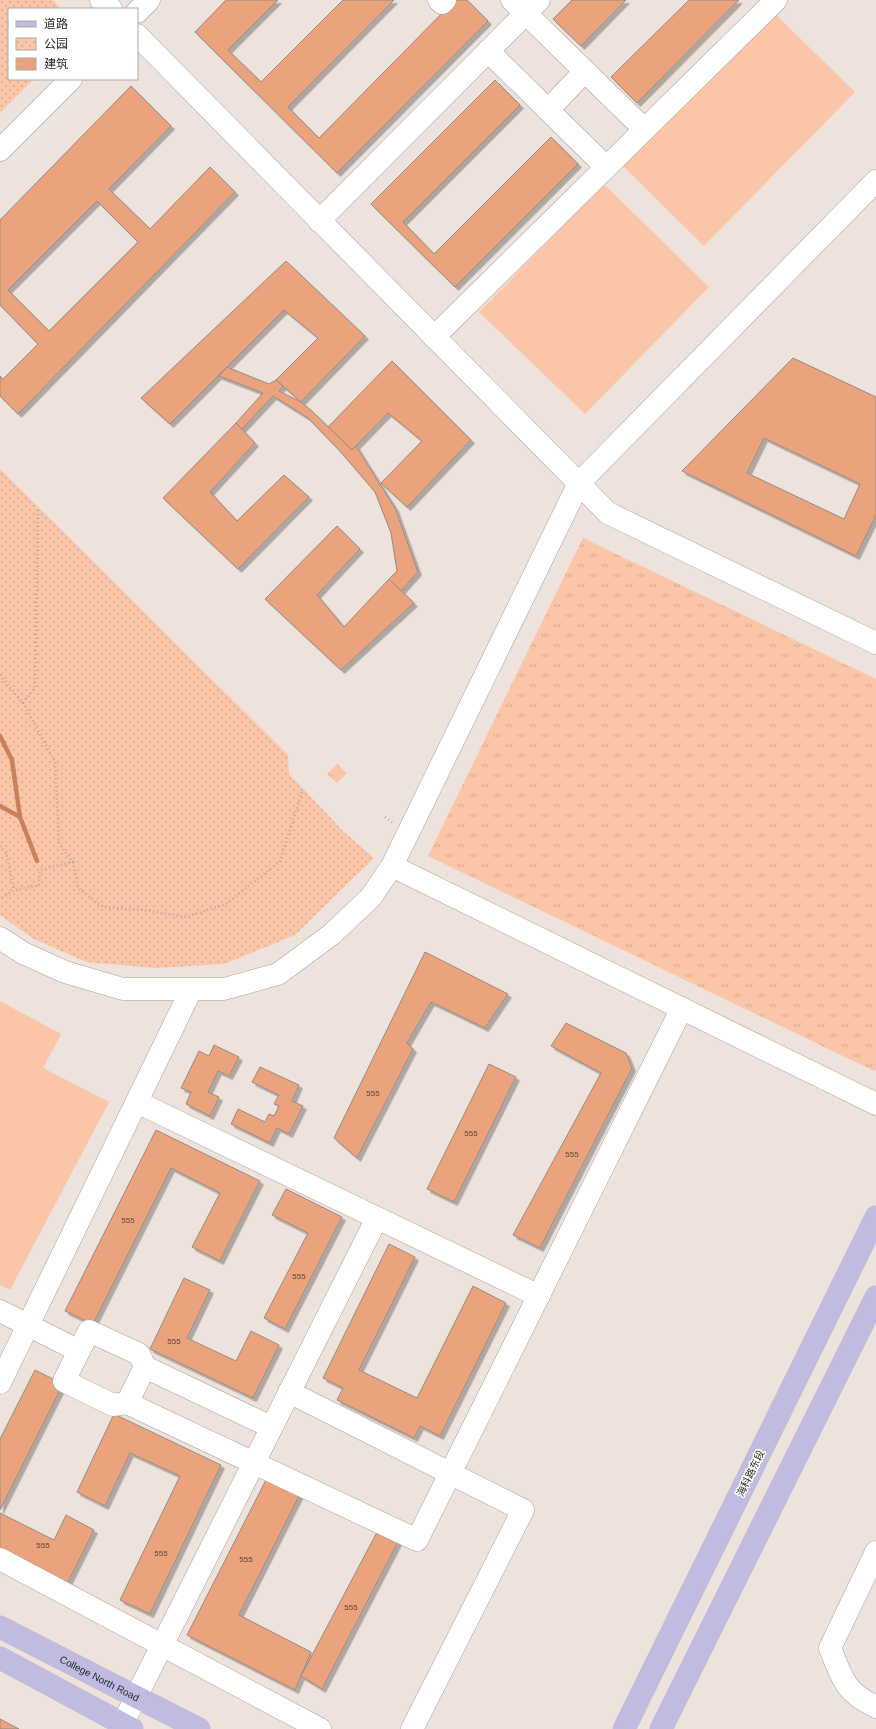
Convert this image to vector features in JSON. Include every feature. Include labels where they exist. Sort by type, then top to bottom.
[{"type":"main road","name":"海科路东段","points":[[624,1729],[876,1217]]},
{"type":"main road","points":[[661,1729],[876,1297]]},
{"type":"main road","name":"College North Road","points":[[0,1627],[199,1729]]},
{"type":"main road","points":[[0,1658],[125,1727]]},
{"type":"street","points":[[101,0],[110,8]]},
{"type":"street","points":[[138,11],[149,0]]},
{"type":"street","points":[[439,0],[442,3],[445,0]]},
{"type":"street","points":[[434,336],[776,0]]},
{"type":"street","points":[[319,221],[488,51],[525,4],[585,71],[644,129]]},
{"type":"street","points":[[138,36],[608,513],[876,643]]},
{"type":"street","points":[[488,51],[606,167]]},
{"type":"street","points":[[548,110],[585,71]]},
{"type":"street","points":[[0,150],[70,80]]},
{"type":"street","points":[[0,938],[23,954],[65,972],[123,989],[191,990],[224,989],[278,974],[332,934],[371,897],[392,866],[579,483],[876,181]]},
{"type":"street","points":[[392,866],[876,1104]]},
{"type":"street","points":[[0,1384],[191,990]]},
{"type":"street","points":[[271,1427],[145,1367],[139,1354],[89,1331],[64,1381],[113,1405],[127,1403],[417,1540],[682,1008]]},
{"type":"street","points":[[137,1102],[538,1296]]},
{"type":"street","points":[[125,1727],[136,1697],[377,1218]]},
{"type":"street","points":[[0,1311],[79,1351]]},
{"type":"street","points":[[127,1403],[145,1367]]},
{"type":"street","points":[[289,1392],[523,1510],[412,1729]]},
{"type":"street","points":[[876,1552],[830,1648],[844,1683],[860,1699],[876,1707]]},
{"type":"street","points":[[0,1559],[320,1729]]},
{"type":"path","points":[[23,703],[35,687],[38,507]]},
{"type":"path","points":[[0,676],[23,703],[55,762],[60,844],[73,862],[78,888],[103,907],[144,910],[186,917],[226,904],[280,861],[302,792]]},
{"type":"path","points":[[0,846],[6,852],[14,890]]},
{"type":"path","points":[[0,899],[14,890],[39,885],[40,870],[73,862]]},
{"type":"green space","points":[[0,0],[53,0],[60,8],[8,8],[8,80],[33,80],[0,113]]},
{"type":"green space","points":[[774,13],[855,92],[704,246],[623,166]]},
{"type":"green space","points":[[604,184],[709,287],[585,414],[479,312]]},
{"type":"green space","points":[[0,469],[288,755],[289,774],[344,832],[374,858],[295,935],[224,964],[157,968],[86,962],[34,939],[0,915]]},
{"type":"green space","points":[[583,538],[876,679],[876,1069],[874,1071],[428,856]]},
{"type":"green space","points":[[337,764],[347,773],[337,783],[327,774]]},
{"type":"green space","points":[[0,1001],[61,1034],[43,1068],[109,1102],[10,1290],[0,1285]]},
{"type":"building","points":[[226,0],[278,0],[228,50],[261,82],[343,0],[394,0],[288,107],[319,138],[455,0],[467,0],[488,21],[337,173],[195,32]]},
{"type":"building","points":[[572,0],[626,0],[581,46],[553,19]]},
{"type":"building","points":[[689,0],[739,0],[637,103],[611,77]]},
{"type":"building","points":[[495,80],[520,105],[403,222],[434,254],[551,137],[578,164],[455,287],[371,204]]},
{"type":"building","points":[[131,86],[171,126],[109,189],[150,229],[210,167],[235,192],[18,414],[0,396],[0,376],[3,379],[38,344],[0,305],[0,220]],"holes":[[[97,201],[138,242],[49,331],[8,290]]]},
{"type":"building","points":[[286,261],[365,336],[301,402],[276,380],[318,338],[284,310],[170,424],[141,398]]},
{"type":"building","points":[[793,358],[876,397],[876,515],[856,556],[682,471]],"holes":[[[764,438],[860,484],[844,519],[747,473]]]},
{"type":"building","points":[[392,361],[471,440],[407,507],[381,483],[422,441],[388,413],[352,450],[328,427]]},
{"type":"building","points":[[227,367],[269,384],[276,380],[283,386],[279,391],[301,402],[352,450],[356,446],[395,508],[418,572],[401,591],[389,579],[397,571],[391,533],[375,492],[339,450],[308,418],[273,396],[242,429],[236,423],[263,393],[219,376]]},
{"type":"building","points":[[236,423],[255,443],[210,492],[237,521],[284,475],[309,497],[238,569],[163,498]]},
{"type":"building","points":[[337,526],[360,549],[317,595],[344,627],[389,579],[414,603],[341,670],[265,599]]},
{"type":"building","points":[[425,952],[508,994],[485,1028],[431,1002],[407,1043],[413,1049],[357,1158],[334,1138]]},
{"type":"building","points":[[566,1023],[626,1053],[632,1068],[540,1248],[513,1235],[601,1073],[551,1046]]},
{"type":"building","points":[[214,1045],[239,1057],[229,1076],[218,1071],[208,1092],[219,1097],[210,1116],[186,1104],[191,1092],[181,1088],[199,1051],[209,1056]]},
{"type":"building","points":[[489,1064],[516,1077],[454,1202],[427,1189]]},
{"type":"building","points":[[260,1067],[299,1085],[292,1101],[303,1106],[289,1134],[277,1128],[270,1143],[231,1124],[238,1109],[265,1122],[269,1114],[274,1116],[279,1106],[274,1104],[279,1095],[252,1082]]},
{"type":"building","points":[[156,1130],[260,1181],[220,1261],[192,1247],[220,1193],[171,1168],[93,1324],[65,1311]]},
{"type":"building","points":[[286,1189],[342,1217],[285,1329],[264,1318],[308,1233],[272,1215]]},
{"type":"building","points":[[389,1244],[415,1257],[359,1370],[417,1398],[473,1286],[506,1303],[440,1436],[420,1426],[414,1438],[337,1400],[343,1388],[323,1378]]},
{"type":"building","points":[[184,1278],[210,1290],[187,1338],[236,1361],[251,1331],[279,1345],[253,1398],[150,1349]]},
{"type":"building","points":[[35,1370],[63,1384],[0,1510],[0,1439]]},
{"type":"building","points":[[114,1414],[221,1465],[150,1614],[120,1600],[180,1476],[130,1453],[105,1506],[77,1492]]},
{"type":"building","points":[[268,1476],[301,1492],[239,1615],[311,1652],[295,1690],[187,1635]]},
{"type":"building","points":[[0,1513],[54,1540],[66,1515],[94,1530],[67,1584],[0,1550]]},
{"type":"building","points":[[376,1534],[400,1538],[322,1689],[301,1676]]},
{"type":"building","points":[[0,1719],[19,1729],[0,1729]]},
{"type":"waterway","points":[[0,736],[12,760],[20,817],[37,861]]},
{"type":"waterway","points":[[0,806],[20,817]]}]
